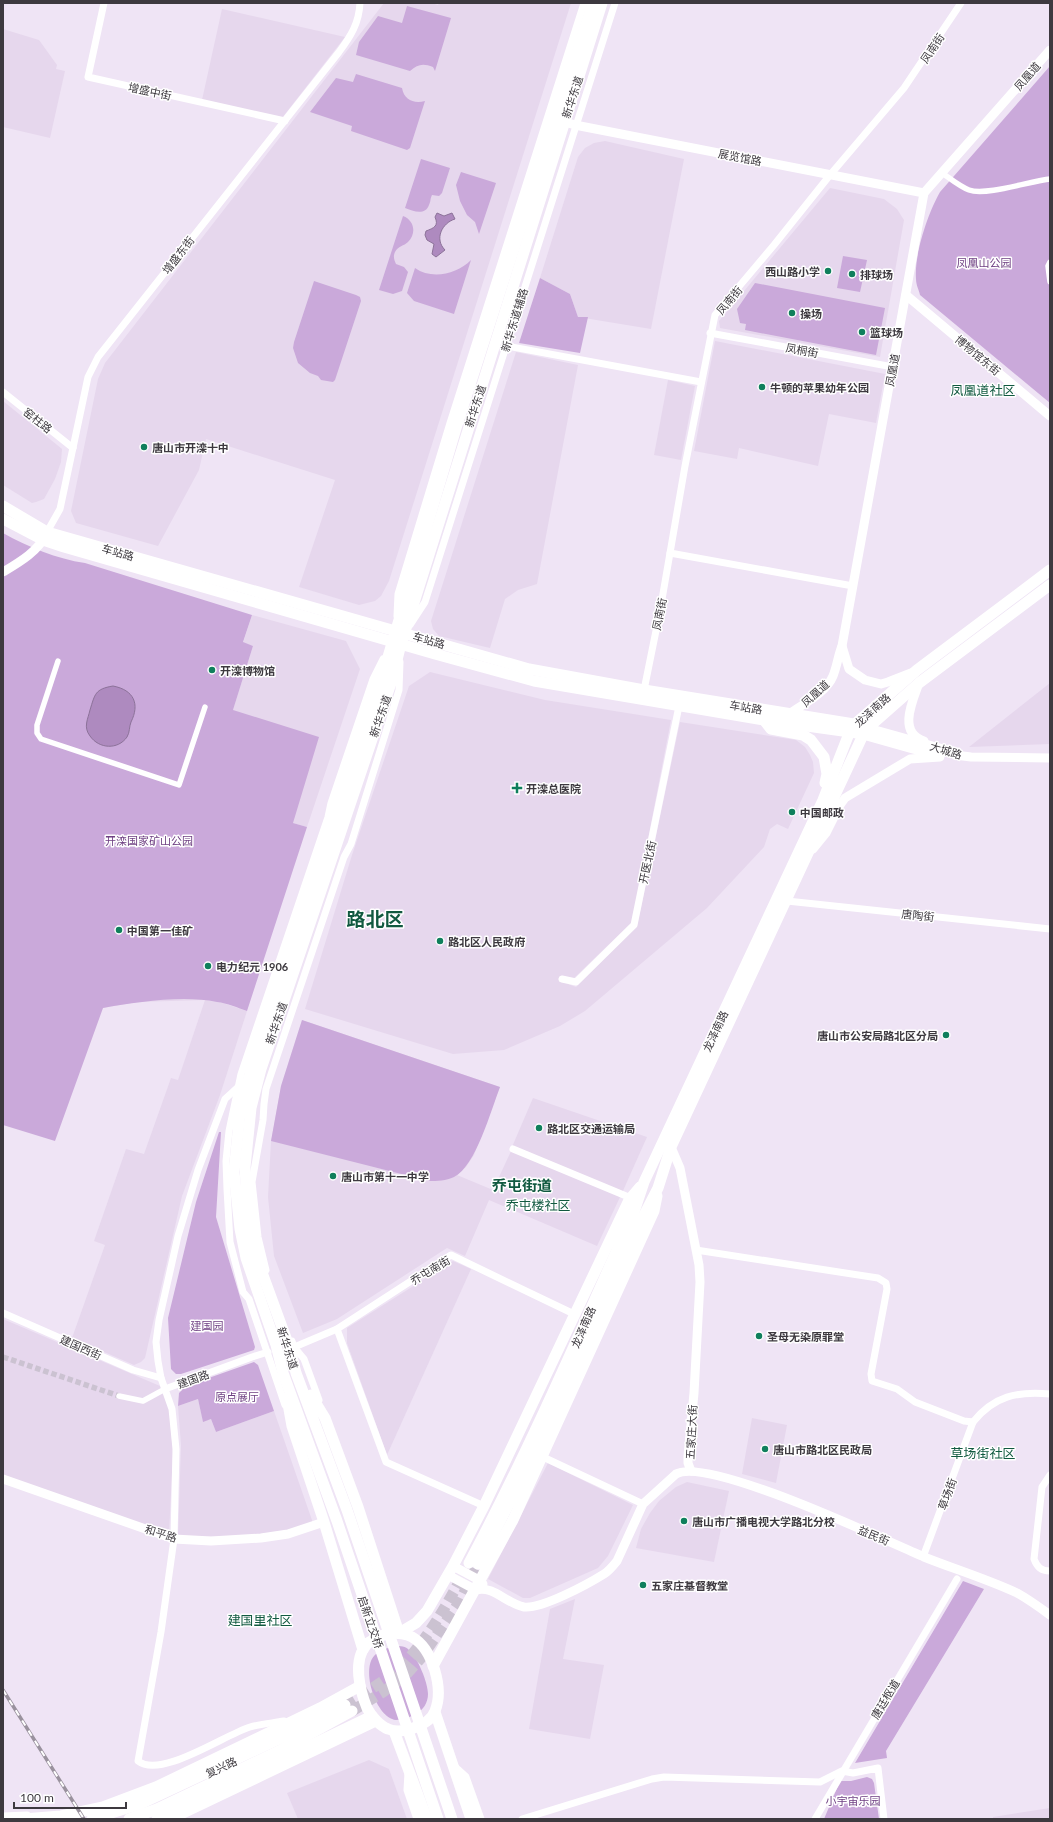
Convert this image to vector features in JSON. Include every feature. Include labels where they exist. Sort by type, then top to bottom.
[{"type":"main road","name":"新华东道","points":[[303,1426],[283,1373],[276,1345],[246,1258],[239,1221],[234,1172],[242,1086],[399,638],[466,432],[561,121],[593,3]]},
{"type":"main road","name":"新华东道","points":[[561,121],[602,3]]},
{"type":"main road","name":"车站路","points":[[3,506],[45,536]]},
{"type":"main road","name":"车站路","points":[[3,519],[45,536],[399,638],[534,681],[764,720],[853,727]]},
{"type":"main road","name":"龙泽南路","points":[[1050,570],[917,670],[853,727],[823,800],[644,1182],[634,1212],[474,1564],[535,1453],[641,1220],[658,1188],[671,1148],[866,732],[919,683],[1050,585]]},
{"type":"main road","name":"新华东道","points":[[319,1429],[296,1373],[292,1348],[256,1256],[248,1219],[245,1167],[251,1108],[261,1068],[392,680],[399,638]]},
{"type":"main road","name":"车站路","points":[[399,638],[528,669],[789,714],[853,727],[866,732]]},
{"type":"main road","points":[[764,720],[771,729],[803,735],[818,748],[827,765],[823,800]]},
{"type":"main road","points":[[399,1633],[416,1623],[428,1611],[453,1572],[630,1198],[644,1182]]},
{"type":"main road","points":[[433,1666],[514,1520],[654,1211],[658,1188]]},
{"type":"main road","points":[[283,1373],[292,1426],[324,1522],[363,1650]]},
{"type":"main road","points":[[296,1373],[325,1418],[358,1507],[399,1633]]},
{"type":"main road","name":"启新立交桥","points":[[303,1426],[438,1819]]},
{"type":"main road","name":"启新立交桥","points":[[319,1429],[452,1819]]},
{"type":"main road","points":[[435,1712],[426,1722],[408,1729],[394,1731],[386,1729],[375,1719],[360,1684],[359,1665],[363,1650],[367,1644],[388,1633],[399,1633],[412,1637],[421,1645],[433,1666],[437,1683],[438,1697],[435,1712],[471,1819]]},
{"type":"main road","points":[[23,1819],[61,1816],[103,1807],[143,1792],[320,1708],[360,1684]]},
{"type":"main road","name":"复兴路","points":[[92,1819],[140,1804],[348,1708],[272,1754],[157,1809],[129,1819]]},
{"type":"main road","points":[[157,1819],[375,1719]]},
{"type":"main road","points":[[394,1731],[409,1772],[423,1818]]},
{"type":"street","name":"增盛中街","points":[[104,3],[88,77],[285,120]]},
{"type":"street","name":"增盛东街","points":[[45,536],[60,509],[88,377],[98,357],[353,34],[359,13],[360,3]]},
{"type":"street","name":"新华东道辅路","points":[[399,638],[425,602],[506,346],[561,121],[584,3]]},
{"type":"street","name":"新华东道辅路","points":[[399,638],[398,594],[450,423],[561,121],[615,3]]},
{"type":"street","name":"凤南街","points":[[644,690],[710,333],[715,315],[830,175],[904,88],[961,3]]},
{"type":"street","name":"凤凰道","points":[[789,714],[808,701],[829,683],[842,646],[924,193],[1050,50]]},
{"type":"street","name":"展览馆路","points":[[561,121],[924,193]]},
{"type":"street","points":[[945,175],[969,190],[976,191],[1004,188],[1050,179]]},
{"type":"street","points":[[1050,262],[1048,274],[1050,282]]},
{"type":"street","name":"博物馆东街","points":[[906,295],[1050,416]]},
{"type":"street","name":"凤桐街","points":[[710,333],[893,367]]},
{"type":"street","points":[[506,346],[701,382]]},
{"type":"street","name":"窑柱路","points":[[3,392],[73,448]]},
{"type":"street","points":[[3,572],[20,562],[45,536]]},
{"type":"street","points":[[670,553],[853,586]]},
{"type":"street","points":[[842,646],[849,669],[865,680],[875,683],[888,682],[917,670]]},
{"type":"street","points":[[58,661],[37,724],[37,733],[41,739],[179,785],[205,707]]},
{"type":"street","points":[[919,683],[910,706],[909,725],[913,733],[920,740],[941,746],[951,753]]},
{"type":"street","name":"开医北街","points":[[562,979],[576,982],[634,925],[680,706]]},
{"type":"street","points":[[866,732],[940,757]]},
{"type":"street","name":"大城路","points":[[866,732],[971,757],[1050,758]]},
{"type":"street","points":[[808,854],[826,833],[845,798],[910,759],[940,757],[951,753]]},
{"type":"street","name":"唐陶街","points":[[787,901],[1050,929]]},
{"type":"street","points":[[242,1086],[229,1132],[226,1161],[230,1242],[243,1292],[249,1299],[292,1426]]},
{"type":"street","points":[[242,1086],[225,1099],[198,1170],[178,1236],[159,1320],[156,1342],[160,1378],[172,1408],[176,1449],[174,1539],[161,1632],[138,1761],[148,1765],[175,1761],[250,1727],[284,1721]]},
{"type":"street","name":"五家庄大街","points":[[453,1572],[525,1607],[533,1607],[571,1592],[604,1574],[611,1568],[616,1561],[643,1504],[676,1474],[681,1471],[691,1471],[688,1464],[688,1456],[694,1393],[700,1282],[696,1250],[680,1168],[671,1148]]},
{"type":"street","points":[[513,1149],[630,1198]]},
{"type":"street","points":[[696,1250],[878,1278],[886,1283],[887,1289],[871,1374],[872,1381],[897,1389],[915,1402],[964,1421],[973,1422]]},
{"type":"street","name":"乔屯南街","points":[[292,1348],[337,1330],[451,1255],[574,1314]]},
{"type":"street","name":"建国西街","points":[[3,1313],[133,1370],[160,1378]]},
{"type":"street","points":[[337,1330],[386,1462],[484,1506]]},
{"type":"street","points":[[292,1348],[304,1359],[325,1418]]},
{"type":"street","name":"建国路","points":[[119,1396],[143,1401],[165,1389],[268,1352]]},
{"type":"street","name":"草场街","points":[[923,1557],[973,1422],[984,1409],[1015,1394],[1031,1392],[1050,1394]]},
{"type":"street","points":[[543,1456],[643,1504]]},
{"type":"street","name":"益民街","points":[[691,1471],[750,1485],[818,1511],[923,1557],[1017,1594],[1050,1615]]},
{"type":"street","points":[[1050,1474],[1042,1487],[1034,1559],[1036,1565],[1041,1569],[1050,1571]]},
{"type":"street","name":"和平路","points":[[3,1479],[174,1539],[211,1541],[261,1538],[288,1534],[324,1522]]},
{"type":"street","name":"唐廷枢道","points":[[815,1819],[842,1771],[957,1579]]},
{"type":"street","points":[[3,1816],[54,1812],[99,1803],[159,1782],[360,1684]]},
{"type":"street","points":[[175,1819],[375,1719]]},
{"type":"street","points":[[452,1765],[465,1777],[480,1819]]},
{"type":"street","points":[[522,1819],[652,1779],[664,1777],[820,1782],[842,1771],[853,1773],[878,1768],[884,1819]]},
{"type":"shaded area","points":[[384,3],[431,3],[438,5],[439,3],[571,3],[389,581],[381,596],[375,601],[359,605],[299,587],[335,480],[206,439],[199,470],[158,546],[76,523],[71,511],[98,379],[105,363]]},
{"type":"shaded area","points":[[222,9],[345,37],[282,118],[202,100]]},
{"type":"shaded area","points":[[3,29],[39,40],[57,65],[56,69],[65,71],[50,138],[3,127]]},
{"type":"shaded area","points":[[605,141],[684,159],[651,329],[578,317],[570,294],[540,278],[578,157],[585,148],[594,143]]},
{"type":"shaded area","name":"西山路小学","points":[[830,188],[884,199],[897,209],[904,220],[880,357],[720,328],[719,321]]},
{"type":"shaded area","points":[[437,213],[444,216],[452,213],[455,219],[446,224],[441,232],[440,241],[445,250],[436,257],[432,254],[434,244],[427,240],[425,235],[426,231],[436,225],[435,217]]},
{"type":"shaded area","name":"牛顿的苹果幼年公园","points":[[715,341],[885,374],[876,423],[829,414],[818,466],[739,448],[737,459],[694,451]]},
{"type":"shaded area","points":[[516,352],[578,365],[537,584],[518,590],[505,599],[490,648],[439,636],[433,629],[431,621]]},
{"type":"shaded area","points":[[668,380],[695,386],[681,460],[654,455]]},
{"type":"shaded area","points":[[3,401],[62,449],[61,462],[55,479],[44,499],[36,502],[32,503],[3,485]]},
{"type":"shaded area","points":[[252,615],[346,641],[360,669],[307,827],[293,823],[233,710],[253,646],[243,643]]},
{"type":"shaded area","points":[[430,672],[545,700],[671,720],[632,922],[568,984],[576,987],[637,926],[680,722],[796,740],[805,747],[810,755],[813,762],[814,773],[788,829],[777,824],[770,829],[764,847],[707,908],[585,1011],[560,1026],[504,1050],[453,1054],[305,1009],[352,855],[409,686]]},
{"type":"shaded area","points":[[1050,683],[1050,744],[969,747]]},
{"type":"shaded area","points":[[113,686],[130,694],[135,704],[135,709],[127,737],[119,744],[108,746],[98,743],[90,736],[87,729],[87,723],[93,700],[97,693],[107,687]]},
{"type":"shaded area","points":[[3,903],[220,1002],[247,1011],[220,1095],[182,1196],[145,1358],[141,1362],[134,1365],[72,1338],[105,1245],[94,1241],[126,1149],[144,1154],[171,1078],[178,1080],[205,1000],[137,1002],[103,1008]]},
{"type":"shaded area","name":"唐山市第十一中学","points":[[302,1020],[500,1087],[474,1155],[466,1167],[457,1175],[493,1190],[512,1149],[621,1195],[597,1246],[489,1200],[465,1256],[447,1248],[337,1319],[303,1333],[274,1256],[268,1197],[271,1141],[281,1086]]},
{"type":"shaded area","points":[[533,1098],[647,1137],[622,1193],[512,1147]]},
{"type":"shaded area","points":[[453,1261],[471,1269],[387,1455],[347,1343],[347,1328]]},
{"type":"shaded area","points":[[3,1319],[160,1386],[169,1407],[173,1453],[169,1534],[3,1475]]},
{"type":"shaded area","points":[[198,1399],[203,1421],[211,1419],[216,1432],[274,1411],[313,1523],[287,1532],[260,1536],[178,1537],[181,1445],[178,1406]]},
{"type":"shaded area","name":"唐山市路北区民政局","points":[[752,1418],[787,1425],[776,1483],[742,1474]]},
{"type":"shaded area","points":[[548,1463],[633,1505],[608,1556],[598,1568],[530,1598],[523,1598],[488,1579]]},
{"type":"shaded area","name":"唐山市广播电视大学路北分校","points":[[687,1482],[729,1491],[714,1562],[636,1548],[641,1529],[659,1501],[676,1487]]},
{"type":"shaded area","points":[[575,1599],[563,1659],[604,1665],[590,1739],[529,1729],[550,1609]]},
{"type":"shaded area","points":[[369,1760],[389,1769],[407,1819],[298,1819],[287,1793]]},
{"type":"shaded area","points":[[1050,1808],[1050,1819],[993,1819],[993,1817]]},
{"type":"green space","points":[[407,6],[451,18],[435,71],[433,67],[423,65],[410,71],[356,55],[359,42],[378,16],[402,23]]},
{"type":"green space","name":"凤凰山公园","points":[[1050,66],[1050,403],[920,295],[916,281],[916,269],[923,234],[935,201],[940,192]]},
{"type":"green space","points":[[356,74],[402,88],[405,96],[410,100],[417,102],[425,101],[410,148],[407,150],[351,131],[352,126],[310,112],[336,78],[353,82]]},
{"type":"green space","points":[[421,159],[450,168],[442,193],[439,196],[432,195],[430,204],[425,211],[418,212],[405,208]]},
{"type":"green space","points":[[461,172],[496,183],[479,234],[475,222],[467,215],[460,201],[456,185]]},
{"type":"green space","points":[[403,216],[410,220],[413,227],[413,235],[408,242],[396,250],[394,254],[396,264],[404,267],[408,272],[402,291],[393,294],[379,290]]},
{"type":"green space","name":"排球场","points":[[843,256],[867,260],[860,292],[837,288]]},
{"type":"green space","points":[[471,260],[454,314],[414,301],[407,293],[415,268],[429,274],[444,274],[459,269]]},
{"type":"green space","points":[[540,278],[570,294],[578,317],[588,317],[580,353],[519,343]]},
{"type":"green space","points":[[314,281],[356,295],[360,297],[361,301],[335,380],[333,382],[321,380],[318,376],[310,373],[298,363],[293,348]]},
{"type":"green space","name":"操场","points":[[755,283],[885,308],[876,355],[745,330],[746,324],[740,323],[737,309]]},
{"type":"green space","name":"开滦国家矿山公园","points":[[3,533],[33,548],[53,555],[85,563],[252,615],[243,642],[253,646],[233,710],[319,737],[293,823],[307,827],[247,1011],[229,1004],[190,999],[160,1000],[103,1008],[55,1141],[3,1125]]},
{"type":"green space","points":[[302,1020],[500,1087],[476,1150],[462,1171],[454,1177],[448,1179],[429,1181],[271,1141],[281,1086]]},
{"type":"green space","name":"建国园","points":[[219,1132],[221,1132],[216,1217],[255,1347],[254,1350],[181,1374],[176,1374],[171,1369],[168,1318],[196,1202]]},
{"type":"green space","name":"原点展厅","points":[[254,1362],[258,1365],[274,1411],[216,1432],[211,1419],[203,1422],[198,1399],[178,1406],[179,1393],[186,1386]]},
{"type":"green space","points":[[963,1581],[984,1589],[886,1751],[887,1758],[855,1763]]},
{"type":"green space","points":[[395,1646],[401,1646],[408,1649],[416,1659],[428,1689],[426,1703],[419,1712],[406,1718],[396,1720],[389,1717],[382,1711],[377,1703],[370,1682],[369,1672],[370,1663],[378,1652]]},
{"type":"green space","name":"小宇宙乐园","points":[[867,1777],[872,1779],[874,1783],[879,1819],[824,1819],[840,1781],[851,1781]]},
{"type":"tunnel","points":[[3,1357],[119,1396]]},
{"type":"tunnel","points":[[352,1711],[383,1692],[405,1676],[421,1658],[460,1601],[478,1564]]},
{"type":"tunnel","points":[[345,1705],[394,1673],[414,1652],[433,1626],[464,1573]]},
{"type":"railway","points":[[3,1690],[84,1819]]},
{"type":"place","name":"西山路小学","points":[[828,271]]},
{"type":"place","name":"排球场","points":[[852,274]]},
{"type":"place","name":"操场","points":[[792,313]]},
{"type":"place","name":"篮球场","points":[[862,332]]},
{"type":"place","name":"牛顿的苹果幼年公园","points":[[762,387]]},
{"type":"place","name":"唐山市开滦十中","points":[[144,447]]},
{"type":"place","name":"开滦博物馆","points":[[212,670]]},
{"type":"place","name":"开滦总医院","points":[[517,788]]},
{"type":"place","name":"中国邮政","points":[[792,812]]},
{"type":"place","name":"中国第一佳矿","points":[[119,930]]},
{"type":"place","name":"路北区人民政府","points":[[440,941]]},
{"type":"place","name":"电力纪元 1906","points":[[208,966]]},
{"type":"place","name":"唐山市公安局路北区分局","points":[[946,1035]]},
{"type":"place","name":"路北区交通运输局","points":[[539,1128]]},
{"type":"place","name":"唐山市第十一中学","points":[[333,1176]]},
{"type":"place","name":"圣母无染原罪堂","points":[[759,1336]]},
{"type":"place","name":"唐山市路北区民政局","points":[[765,1449]]},
{"type":"place","name":"唐山市广播电视大学路北分校","points":[[684,1521]]},
{"type":"place","name":"五家庄基督教堂","points":[[643,1585]]},
{"type":"district","name":"凤凰道社区","points":[[983,390]]},
{"type":"district","name":"路北区","points":[[375,918]]},
{"type":"district","name":"乔屯街道","points":[[522,1185]]},
{"type":"district","name":"乔屯楼社区","points":[[538,1205]]},
{"type":"district","name":"草场街社区","points":[[983,1453]]},
{"type":"district","name":"建国里社区","points":[[260,1620]]}]
